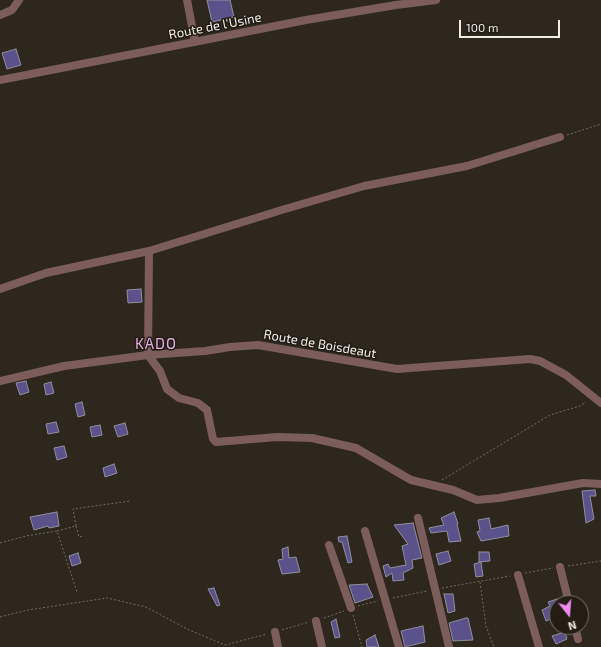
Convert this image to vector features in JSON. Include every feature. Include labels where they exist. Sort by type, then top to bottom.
[{"type":"street","points":[[187,0],[195,42]]},
{"type":"street","name":"Route de l'Usine","points":[[0,80],[396,2],[436,0]]},
{"type":"street","points":[[0,15],[12,10],[17,1]]},
{"type":"street","points":[[0,289],[46,273],[149,251],[364,186],[468,166],[560,137]]},
{"type":"street","points":[[149,251],[148,355],[160,371],[167,389],[179,398],[198,403],[207,410],[213,439],[216,442],[277,437],[312,438],[356,448],[411,480],[453,490],[477,500],[499,498],[584,483],[601,484]]},
{"type":"street","name":"Route de Boisdeaut","points":[[0,381],[64,366],[148,355],[258,345],[397,369],[530,359],[540,361],[566,375],[601,403]]},
{"type":"street","points":[[418,518],[449,647]]},
{"type":"street","points":[[365,531],[399,647]]},
{"type":"street","points":[[329,545],[351,608]]},
{"type":"street","points":[[560,567],[567,595]]},
{"type":"street","points":[[518,574],[539,647]]},
{"type":"street","points":[[316,621],[322,647]]},
{"type":"street","points":[[275,632],[278,647]]},
{"type":"street","points":[[577,635],[578,639]]},
{"type":"path","points":[[560,137],[601,124]]},
{"type":"path","points":[[434,486],[550,415],[580,406],[593,396]]},
{"type":"path","points":[[83,536],[79,537],[73,509],[130,501]]},
{"type":"path","points":[[0,543],[76,526]]},
{"type":"path","points":[[56,531],[77,592]]},
{"type":"path","points":[[442,588],[601,561]]},
{"type":"path","points":[[480,582],[486,626],[494,647]]},
{"type":"path","points":[[388,599],[426,591]]},
{"type":"path","points":[[0,617],[28,610],[108,598],[146,607],[187,629],[226,645],[316,621],[351,608],[381,601]]},
{"type":"path","points":[[351,608],[362,647]]},
{"type":"building","points":[[207,0],[230,0],[234,17],[212,22]]},
{"type":"building","points":[[16,49],[21,65],[7,69],[2,53]]},
{"type":"building","points":[[141,289],[142,302],[128,303],[127,290]]},
{"type":"building","points":[[26,381],[29,392],[20,395],[16,383]]},
{"type":"building","points":[[51,382],[54,393],[46,395],[44,384]]},
{"type":"building","points":[[82,402],[85,415],[78,417],[75,404]]},
{"type":"building","points":[[56,422],[59,432],[48,434],[46,424]]},
{"type":"building","points":[[125,423],[128,434],[118,437],[114,426]]},
{"type":"building","points":[[100,425],[102,435],[92,437],[90,427]]},
{"type":"building","points":[[64,446],[67,457],[57,460],[54,448]]},
{"type":"building","points":[[114,464],[117,473],[105,477],[103,468]]},
{"type":"building","points":[[595,490],[596,496],[590,496],[594,519],[586,523],[582,491]]},
{"type":"building","points":[[57,512],[59,526],[49,528],[48,526],[34,530],[30,517]]},
{"type":"building","points":[[454,512],[461,541],[449,542],[447,531],[431,533],[429,528],[444,525],[441,518]]},
{"type":"building","points":[[489,518],[491,529],[508,525],[509,536],[481,541],[477,532],[480,531],[478,520]]},
{"type":"building","points":[[413,523],[422,558],[412,560],[413,568],[403,573],[404,580],[393,581],[392,573],[386,577],[383,566],[388,564],[390,568],[406,565],[402,546],[408,544],[394,525]]},
{"type":"building","points":[[347,536],[352,562],[348,563],[342,542],[339,542],[338,537]]},
{"type":"building","points":[[288,547],[289,558],[296,557],[300,572],[282,574],[278,560],[283,559],[282,549]]},
{"type":"building","points":[[448,551],[451,561],[439,565],[436,554]]},
{"type":"building","points":[[479,552],[489,552],[490,561],[479,562]]},
{"type":"building","points":[[78,553],[81,563],[72,566],[69,556]]},
{"type":"building","points":[[481,562],[483,576],[476,577],[474,564]]},
{"type":"building","points":[[367,584],[373,597],[355,603],[349,585]]},
{"type":"building","points":[[214,588],[220,605],[217,606],[208,589]]},
{"type":"building","points":[[444,594],[453,594],[455,611],[448,613]]},
{"type":"building","points":[[549,606],[549,620],[546,621],[542,610]]},
{"type":"building","points":[[468,618],[473,640],[453,641],[449,623]]},
{"type":"building","points":[[336,619],[340,637],[335,638],[331,622]]},
{"type":"building","points":[[423,626],[425,642],[405,647],[401,631]]},
{"type":"building","points":[[375,635],[379,647],[367,647],[366,640]]},
{"type":"building","points":[[566,635],[567,639],[556,644],[552,636]]},
{"type":"district","name":"KADO","points":[[156,344]]}]
